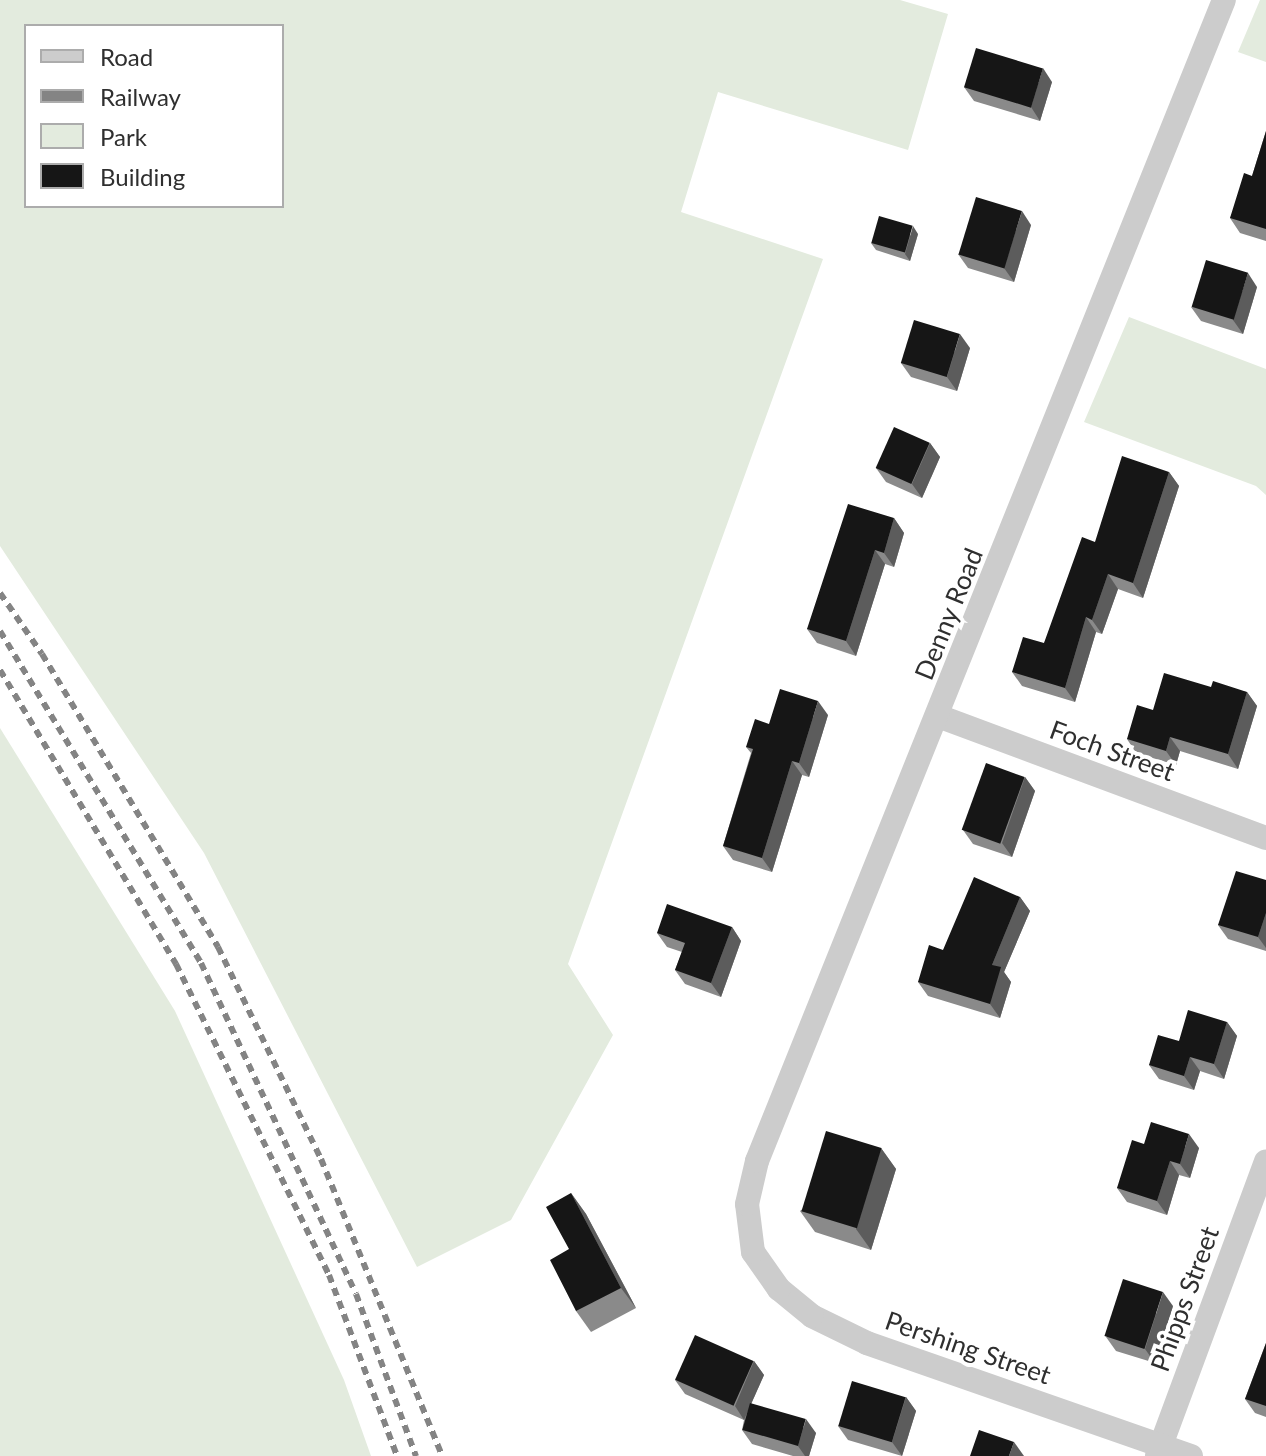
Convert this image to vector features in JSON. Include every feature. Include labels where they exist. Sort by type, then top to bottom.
[{"type":"street","name":"Denny Road","points":[[753,1252],[747,1204],[757,1161],[1224,0]]},
{"type":"street","name":"Foch Street","points":[[938,716],[1266,838]]},
{"type":"street","name":"Phipps Street","points":[[1158,1451],[1266,1161]]},
{"type":"street","name":"Pershing Street","points":[[753,1252],[779,1289],[812,1316],[867,1343],[1158,1451],[1191,1456]]},
{"type":"green space","points":[[0,0],[900,0],[948,14],[908,150],[718,92],[681,212],[823,259],[568,964],[613,1035],[511,1220],[417,1267],[204,853],[0,546]]},
{"type":"green space","points":[[1260,0],[1266,0],[1266,62],[1238,52]]},
{"type":"green space","points":[[1129,317],[1266,369],[1266,495],[1256,486],[1084,422]]},
{"type":"green space","points":[[0,728],[175,1011],[344,1380],[371,1456],[0,1456]]},
{"type":"building","points":[[976,48],[1043,68],[1031,108],[964,87]]},
{"type":"building","points":[[1266,131],[1266,229],[1230,218],[1244,173],[1252,176]]},
{"type":"building","points":[[976,197],[1022,211],[1004,268],[958,254]]},
{"type":"building","points":[[879,216],[913,226],[905,253],[871,243]]},
{"type":"building","points":[[1206,260],[1248,273],[1234,320],[1192,307]]},
{"type":"building","points":[[914,320],[960,334],[947,377],[901,363]]},
{"type":"building","points":[[894,427],[930,443],[911,484],[876,468]]},
{"type":"building","points":[[1122,456],[1169,472],[1133,583],[1108,574],[1092,620],[1086,617],[1065,688],[1012,672],[1023,637],[1044,643],[1082,537],[1095,542]]},
{"type":"building","points":[[848,504],[894,518],[884,553],[875,550],[846,641],[807,629]]},
{"type":"building","points":[[1164,673],[1211,687],[1213,681],[1247,692],[1228,754],[1170,737],[1166,751],[1127,739],[1137,705],[1153,710]]},
{"type":"building","points":[[780,689],[818,701],[799,763],[792,761],[762,858],[723,846],[753,749],[746,747],[755,719],[769,724]]},
{"type":"building","points":[[986,763],[1025,777],[1000,844],[962,830]]},
{"type":"building","points":[[1236,871],[1266,880],[1266,913],[1258,937],[1218,925]]},
{"type":"building","points":[[974,877],[1020,897],[992,965],[1001,967],[990,1004],[918,982],[929,945],[943,950]]},
{"type":"building","points":[[667,904],[732,927],[711,983],[675,970],[685,943],[657,933]]},
{"type":"building","points":[[1188,1010],[1227,1022],[1214,1064],[1190,1057],[1184,1076],[1149,1065],[1158,1035],[1179,1041]]},
{"type":"building","points":[[1151,1122],[1189,1134],[1180,1164],[1170,1161],[1157,1201],[1117,1188],[1132,1140],[1144,1144]]},
{"type":"building","points":[[826,1131],[881,1148],[857,1228],[801,1211]]},
{"type":"building","points":[[571,1193],[621,1288],[576,1311],[550,1260],[569,1249],[546,1207]]},
{"type":"building","points":[[1123,1279],[1163,1292],[1144,1349],[1104,1336]]},
{"type":"building","points":[[695,1335],[753,1361],[734,1406],[675,1380]]},
{"type":"building","points":[[1266,1343],[1266,1406],[1245,1399]]},
{"type":"building","points":[[852,1381],[906,1397],[892,1442],[838,1426]]},
{"type":"building","points":[[750,1403],[806,1419],[798,1446],[742,1430]]},
{"type":"building","points":[[979,1430],[1014,1442],[1009,1456],[970,1456]]},
{"type":"railway","points":[[0,593],[42,654],[218,947],[321,1159],[442,1456]]},
{"type":"railway","points":[[0,631],[201,963],[356,1294],[416,1456]]},
{"type":"railway","points":[[0,670],[176,964],[329,1275],[397,1456]]}]
